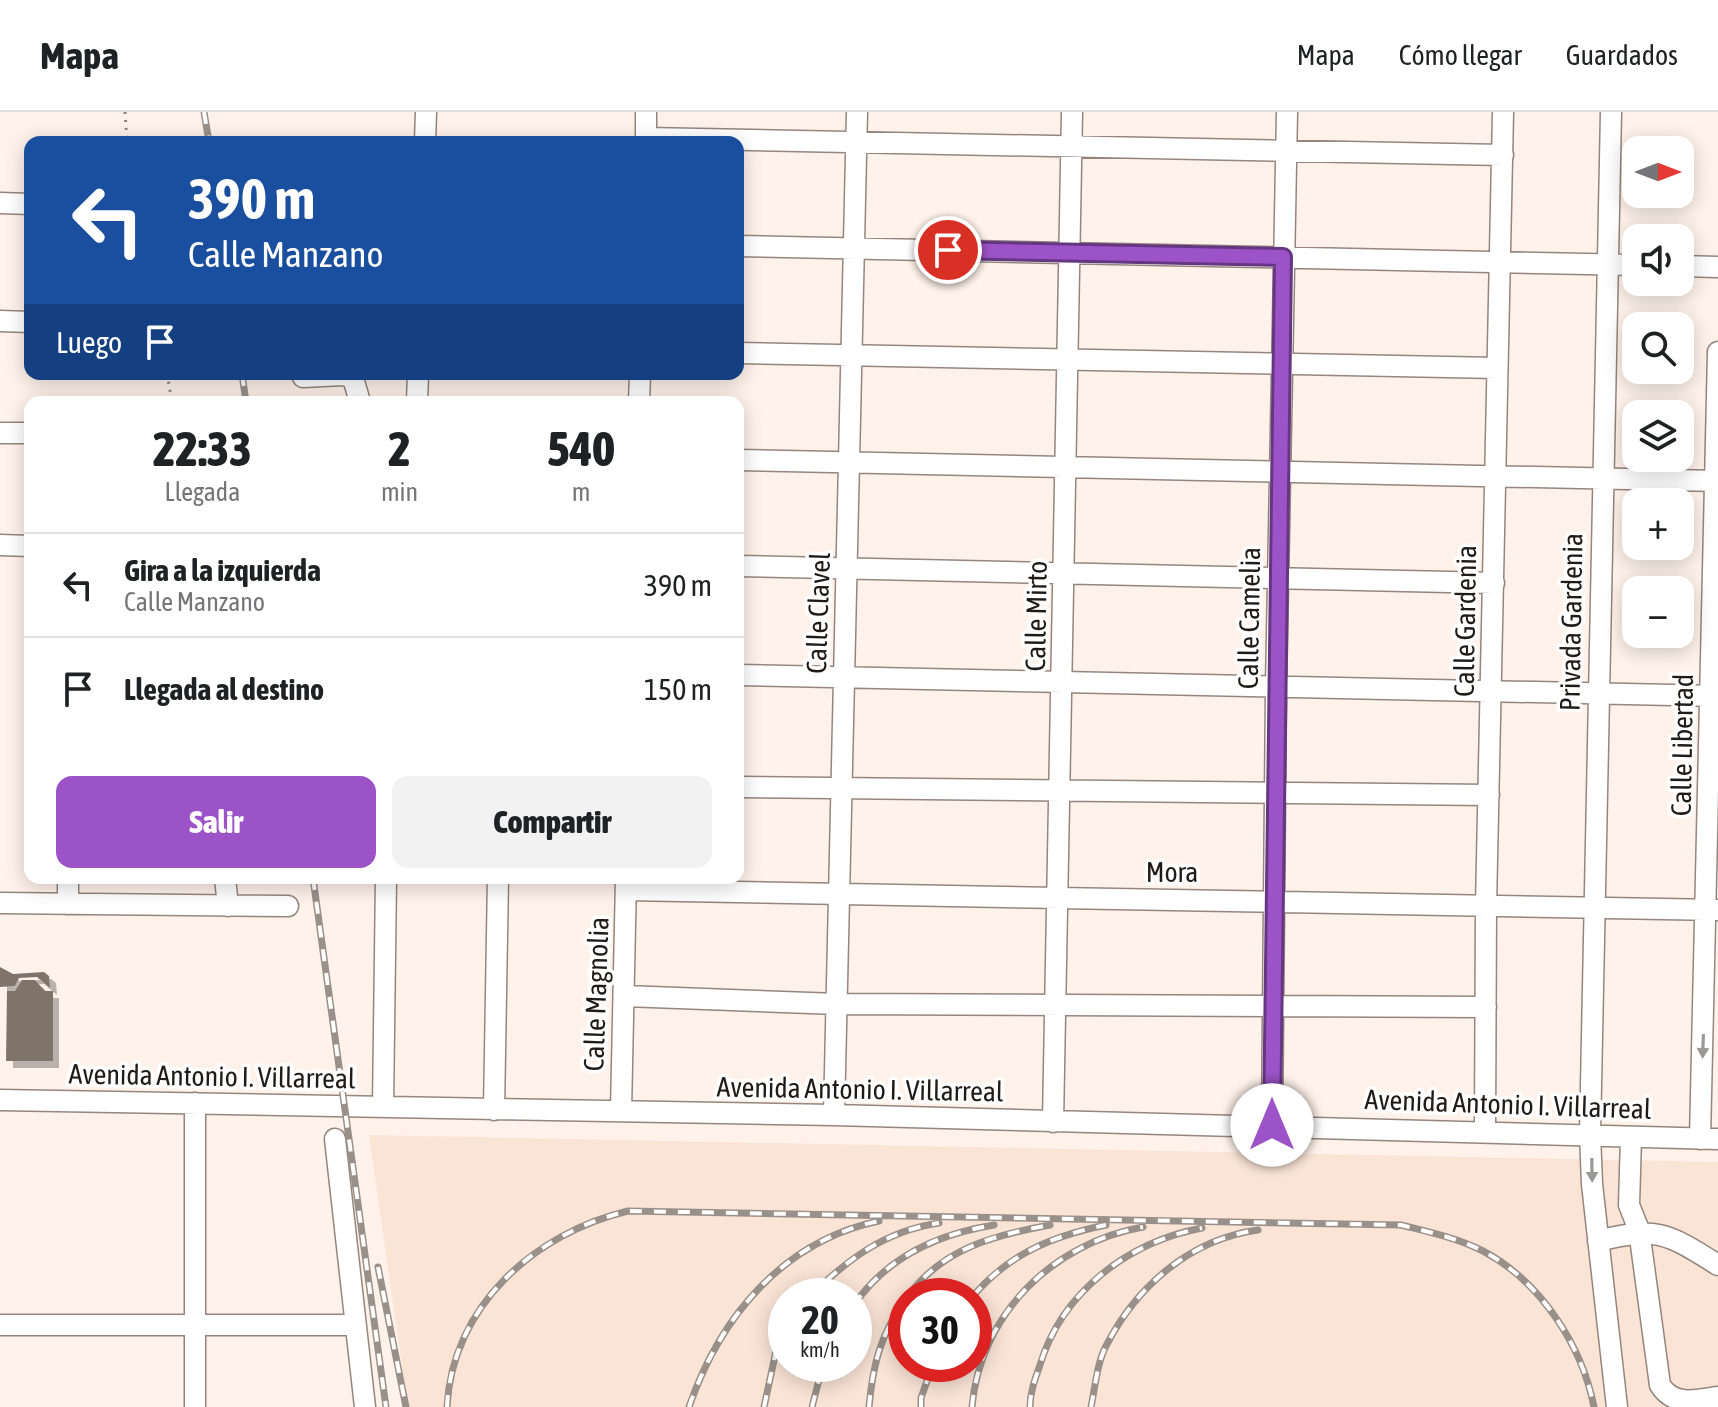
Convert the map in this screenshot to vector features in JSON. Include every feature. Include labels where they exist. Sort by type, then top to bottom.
[{"type":"street","points":[[425,136],[426,112]]},
{"type":"street","points":[[646,112],[646,136]]},
{"type":"street","name":"Calle Clavel","points":[[834,1115],[857,112]]},
{"type":"street","name":"Calle Mirto","points":[[1053,1122],[1072,112]]},
{"type":"street","name":"Calle Camelia","points":[[1272,1125],[1276,686],[1287,112]]},
{"type":"street","name":"Calle Gardenia","points":[[1485,1131],[1486,906],[1503,112]]},
{"type":"street","name":"Privada Gardenia","points":[[1611,112],[1590,1134],[1598,1241],[1617,1407]]},
{"type":"street","points":[[744,141],[1503,155]]},
{"type":"street","points":[[0,203],[24,204]]},
{"type":"street","points":[[744,246],[1622,264]]},
{"type":"street","points":[[1694,266],[1718,267]]},
{"type":"street","points":[[0,321],[24,322]]},
{"type":"street","name":"Calle Libertad","points":[[1709,1139],[1718,352]]},
{"type":"street","points":[[744,353],[1497,368]]},
{"type":"street","points":[[0,433],[24,433]]},
{"type":"street","points":[[744,460],[1716,481]]},
{"type":"street","points":[[0,545],[24,546]]},
{"type":"street","points":[[744,566],[1278,581],[1494,583]]},
{"type":"street","points":[[744,675],[1715,696]]},
{"type":"street","points":[[744,787],[1489,795]]},
{"type":"street","points":[[68,884],[68,904]]},
{"type":"street","points":[[226,884],[228,906]]},
{"type":"street","points":[[383,1107],[386,884]]},
{"type":"street","points":[[494,1110],[498,884]]},
{"type":"street","name":"Mora","points":[[626,884],[840,896],[1274,900],[1712,910]]},
{"type":"street","name":"Calle Magnolia","points":[[621,1111],[626,884]]},
{"type":"street","points":[[0,903],[288,906]]},
{"type":"street","points":[[625,996],[838,1004],[1486,1007]]},
{"type":"street","name":"Avenida Antonio I. Villarreal","points":[[0,1100],[834,1115],[1709,1139]]},
{"type":"street","points":[[195,1103],[195,1407]]},
{"type":"street","points":[[1631,1137],[1629,1205],[1639,1230],[1660,1385],[1667,1396],[1678,1401],[1718,1397]]},
{"type":"street","points":[[335,1139],[365,1407]]},
{"type":"street","points":[[1595,1206],[1629,1205]]},
{"type":"street","points":[[1598,1241],[1639,1230],[1677,1241],[1718,1265]]},
{"type":"street","points":[[0,1325],[354,1325]]},
{"type":"path","points":[[125,112],[127,136]]},
{"type":"shaded area","points":[[369,1135],[1718,1162],[1718,1407],[408,1407]]},
{"type":"building","points":[[0,967],[13,974],[44,972],[49,976],[50,988],[37,977],[19,978],[15,986],[0,987]]},
{"type":"building","points":[[22,980],[35,980],[45,991],[53,991],[53,1061],[6,1061],[7,991],[15,991]]},
{"type":"railway","points":[[204,112],[208,136]]},
{"type":"railway","points":[[243,380],[245,396]]},
{"type":"railway","points":[[314,884],[386,1407]]},
{"type":"railway","points":[[447,1407],[452,1370],[464,1337],[482,1306],[504,1279],[531,1256],[561,1237],[628,1211],[1401,1225],[1473,1246],[1523,1279],[1569,1338],[1580,1361],[1594,1407]]},
{"type":"railway","points":[[689,1407],[718,1343],[737,1314],[760,1288],[785,1265],[813,1246],[845,1231],[879,1221]]},
{"type":"railway","points":[[830,1278],[884,1240],[939,1223]]},
{"type":"railway","points":[[872,1283],[915,1250],[953,1235],[994,1225]]},
{"type":"railway","points":[[924,1278],[937,1266],[972,1246],[1050,1225]]},
{"type":"railway","points":[[990,1278],[1017,1258],[1050,1241],[1106,1225]]},
{"type":"railway","points":[[972,1407],[978,1373],[989,1342],[1006,1313],[1027,1288],[1051,1266],[1079,1249],[1143,1227]]},
{"type":"railway","points":[[1030,1407],[1035,1380],[1050,1339],[1081,1293],[1124,1258],[1149,1245],[1202,1228]]},
{"type":"railway","points":[[1091,1407],[1098,1368],[1106,1346],[1118,1324],[1149,1286],[1188,1255],[1233,1235],[1258,1230]]},
{"type":"railway","points":[[378,1267],[406,1407]]},
{"type":"railway","points":[[869,1407],[879,1350],[888,1330]]},
{"type":"railway","points":[[764,1407],[769,1382]]},
{"type":"railway","points":[[812,1407],[818,1382]]},
{"type":"railway","points":[[921,1407],[927,1382]]},
{"type":"route","points":[[948,250],[1283,257],[1272,1125]]}]
